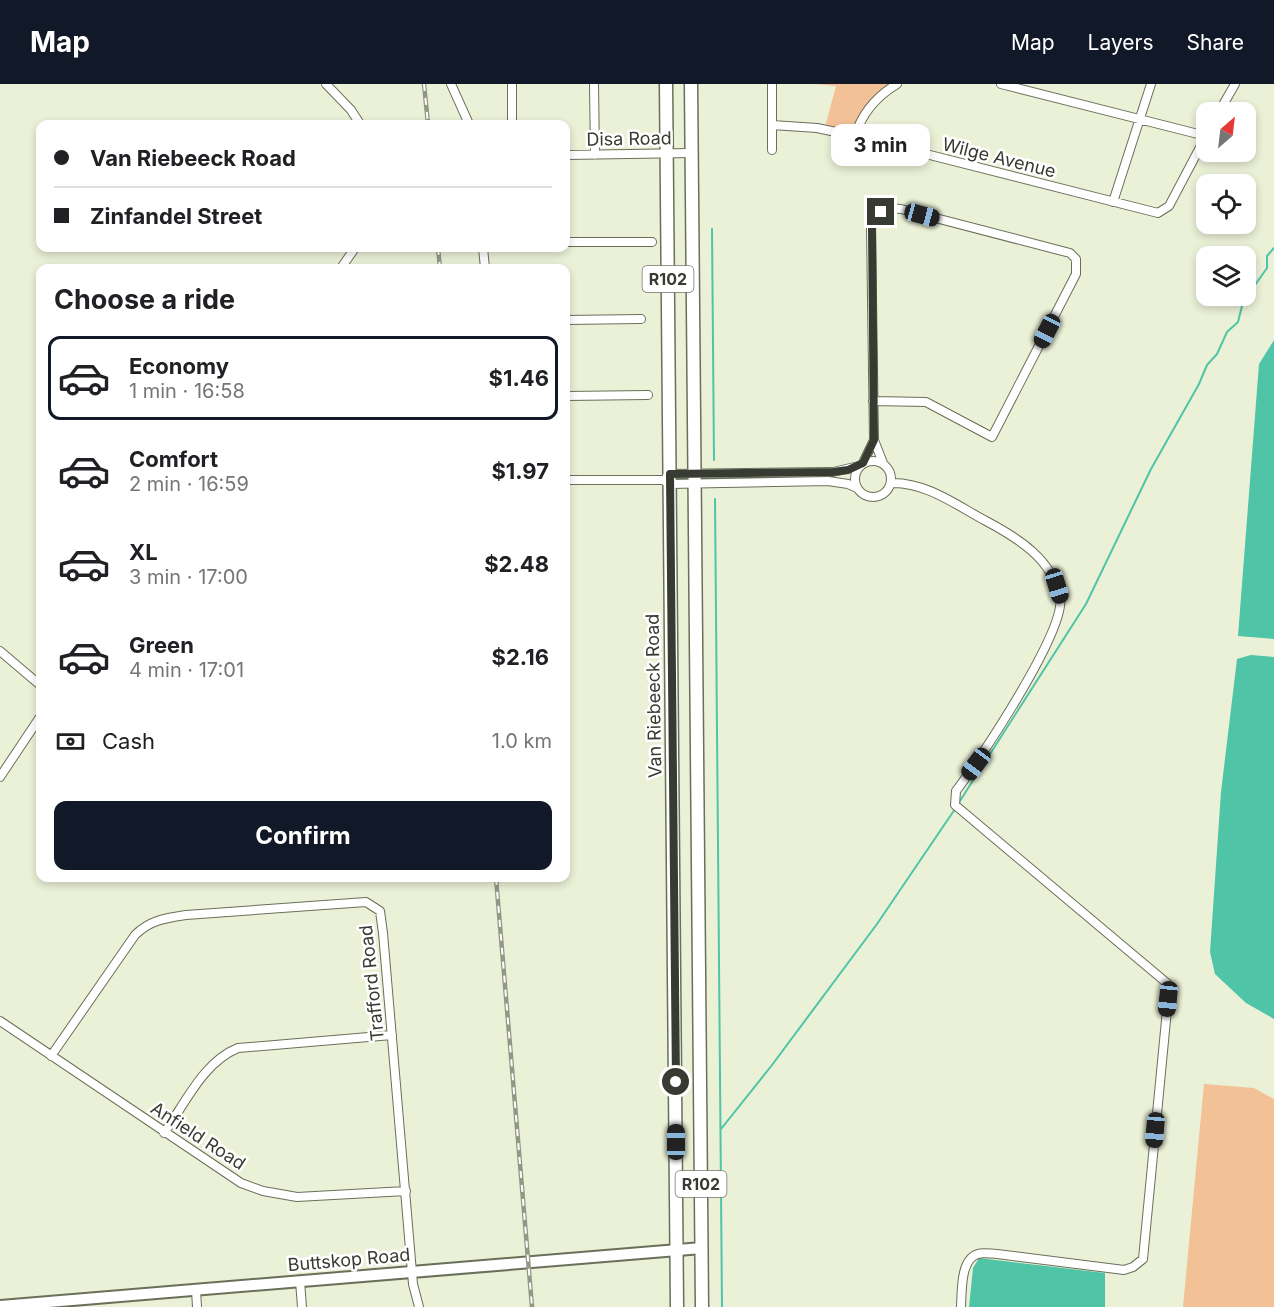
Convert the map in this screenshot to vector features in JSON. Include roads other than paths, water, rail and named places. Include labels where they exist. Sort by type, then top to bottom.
[{"type":"main road","name":"Van Riebeeck Road","points":[[666,84],[677,1307]]},
{"type":"main road","name":"R102","points":[[691,84],[702,1307]]},
{"type":"street","points":[[326,84],[357,120]]},
{"type":"street","points":[[451,84],[467,120]]},
{"type":"street","points":[[512,84],[512,120]]},
{"type":"street","points":[[594,84],[595,155]]},
{"type":"street","points":[[772,84],[772,150]]},
{"type":"street","points":[[855,136],[863,115],[872,104],[897,84]]},
{"type":"street","points":[[1001,84],[1196,133]]},
{"type":"street","points":[[1113,202],[1151,84]]},
{"type":"street","points":[[1225,102],[1235,84]]},
{"type":"street","name":"Wilge Avenue","points":[[772,125],[817,128],[855,136],[1158,213],[1167,209],[1196,155]]},
{"type":"street","name":"Disa Road","points":[[570,155],[692,153]]},
{"type":"street","points":[[570,480],[694,479],[828,482],[848,484],[874,497],[886,491],[891,483],[890,472],[883,463],[874,440],[873,401],[872,228],[876,217],[888,208],[901,209],[1070,253],[1076,259],[1076,274],[992,437],[926,402],[873,401]]},
{"type":"street","points":[[570,242],[652,242]]},
{"type":"street","points":[[570,320],[641,319]]},
{"type":"street","points":[[570,396],[648,395]]},
{"type":"street","points":[[857,488],[855,477],[874,440]]},
{"type":"street","points":[[694,479],[833,472],[873,460],[883,463]]},
{"type":"street","points":[[891,483],[921,486],[1018,539],[1042,562],[1057,586],[1061,599],[1060,613],[1050,638],[1009,712],[957,791],[955,805],[1168,984],[1169,989],[1143,1258],[1133,1267],[1124,1270],[997,1254],[979,1254],[973,1256],[965,1266],[961,1307]]},
{"type":"street","points":[[0,651],[36,682]]},
{"type":"street","points":[[0,777],[36,723]]},
{"type":"street","name":"Trafford Road","points":[[51,1056],[135,935],[161,918],[366,902],[380,911],[412,1271],[417,1303]]},
{"type":"street","name":"Anfield Road","points":[[0,1021],[229,1177],[263,1191],[297,1197],[406,1191]]},
{"type":"street","points":[[164,1133],[214,1062],[227,1052],[238,1048],[392,1035]]},
{"type":"street","name":"Buttskop Road","points":[[0,1306],[91,1303],[196,1290],[702,1248]]},
{"type":"street","points":[[300,1281],[302,1307]]},
{"type":"street","points":[[196,1290],[197,1307]]},
{"type":"water","points":[[1274,340],[1274,639],[1238,636],[1259,364]]},
{"type":"water","points":[[1251,655],[1274,657],[1274,1019],[1246,1003],[1215,974],[1210,952],[1221,792],[1237,659]]},
{"type":"water","points":[[979,1258],[1105,1273],[1105,1307],[969,1307],[973,1268]]},
{"type":"waterway","points":[[712,229],[714,460]]},
{"type":"waterway","points":[[958,804],[1086,604],[1151,469],[1199,384],[1207,365],[1217,354],[1227,332],[1238,322],[1243,302],[1267,268],[1267,256],[1274,248]]},
{"type":"waterway","points":[[715,499],[722,1307]]},
{"type":"waterway","points":[[721,1129],[772,1065],[877,924],[955,809]]},
{"type":"railway","points":[[424,84],[428,120]]},
{"type":"railway","points":[[438,252],[440,264]]},
{"type":"railway","points":[[496,882],[532,1307]]}]
